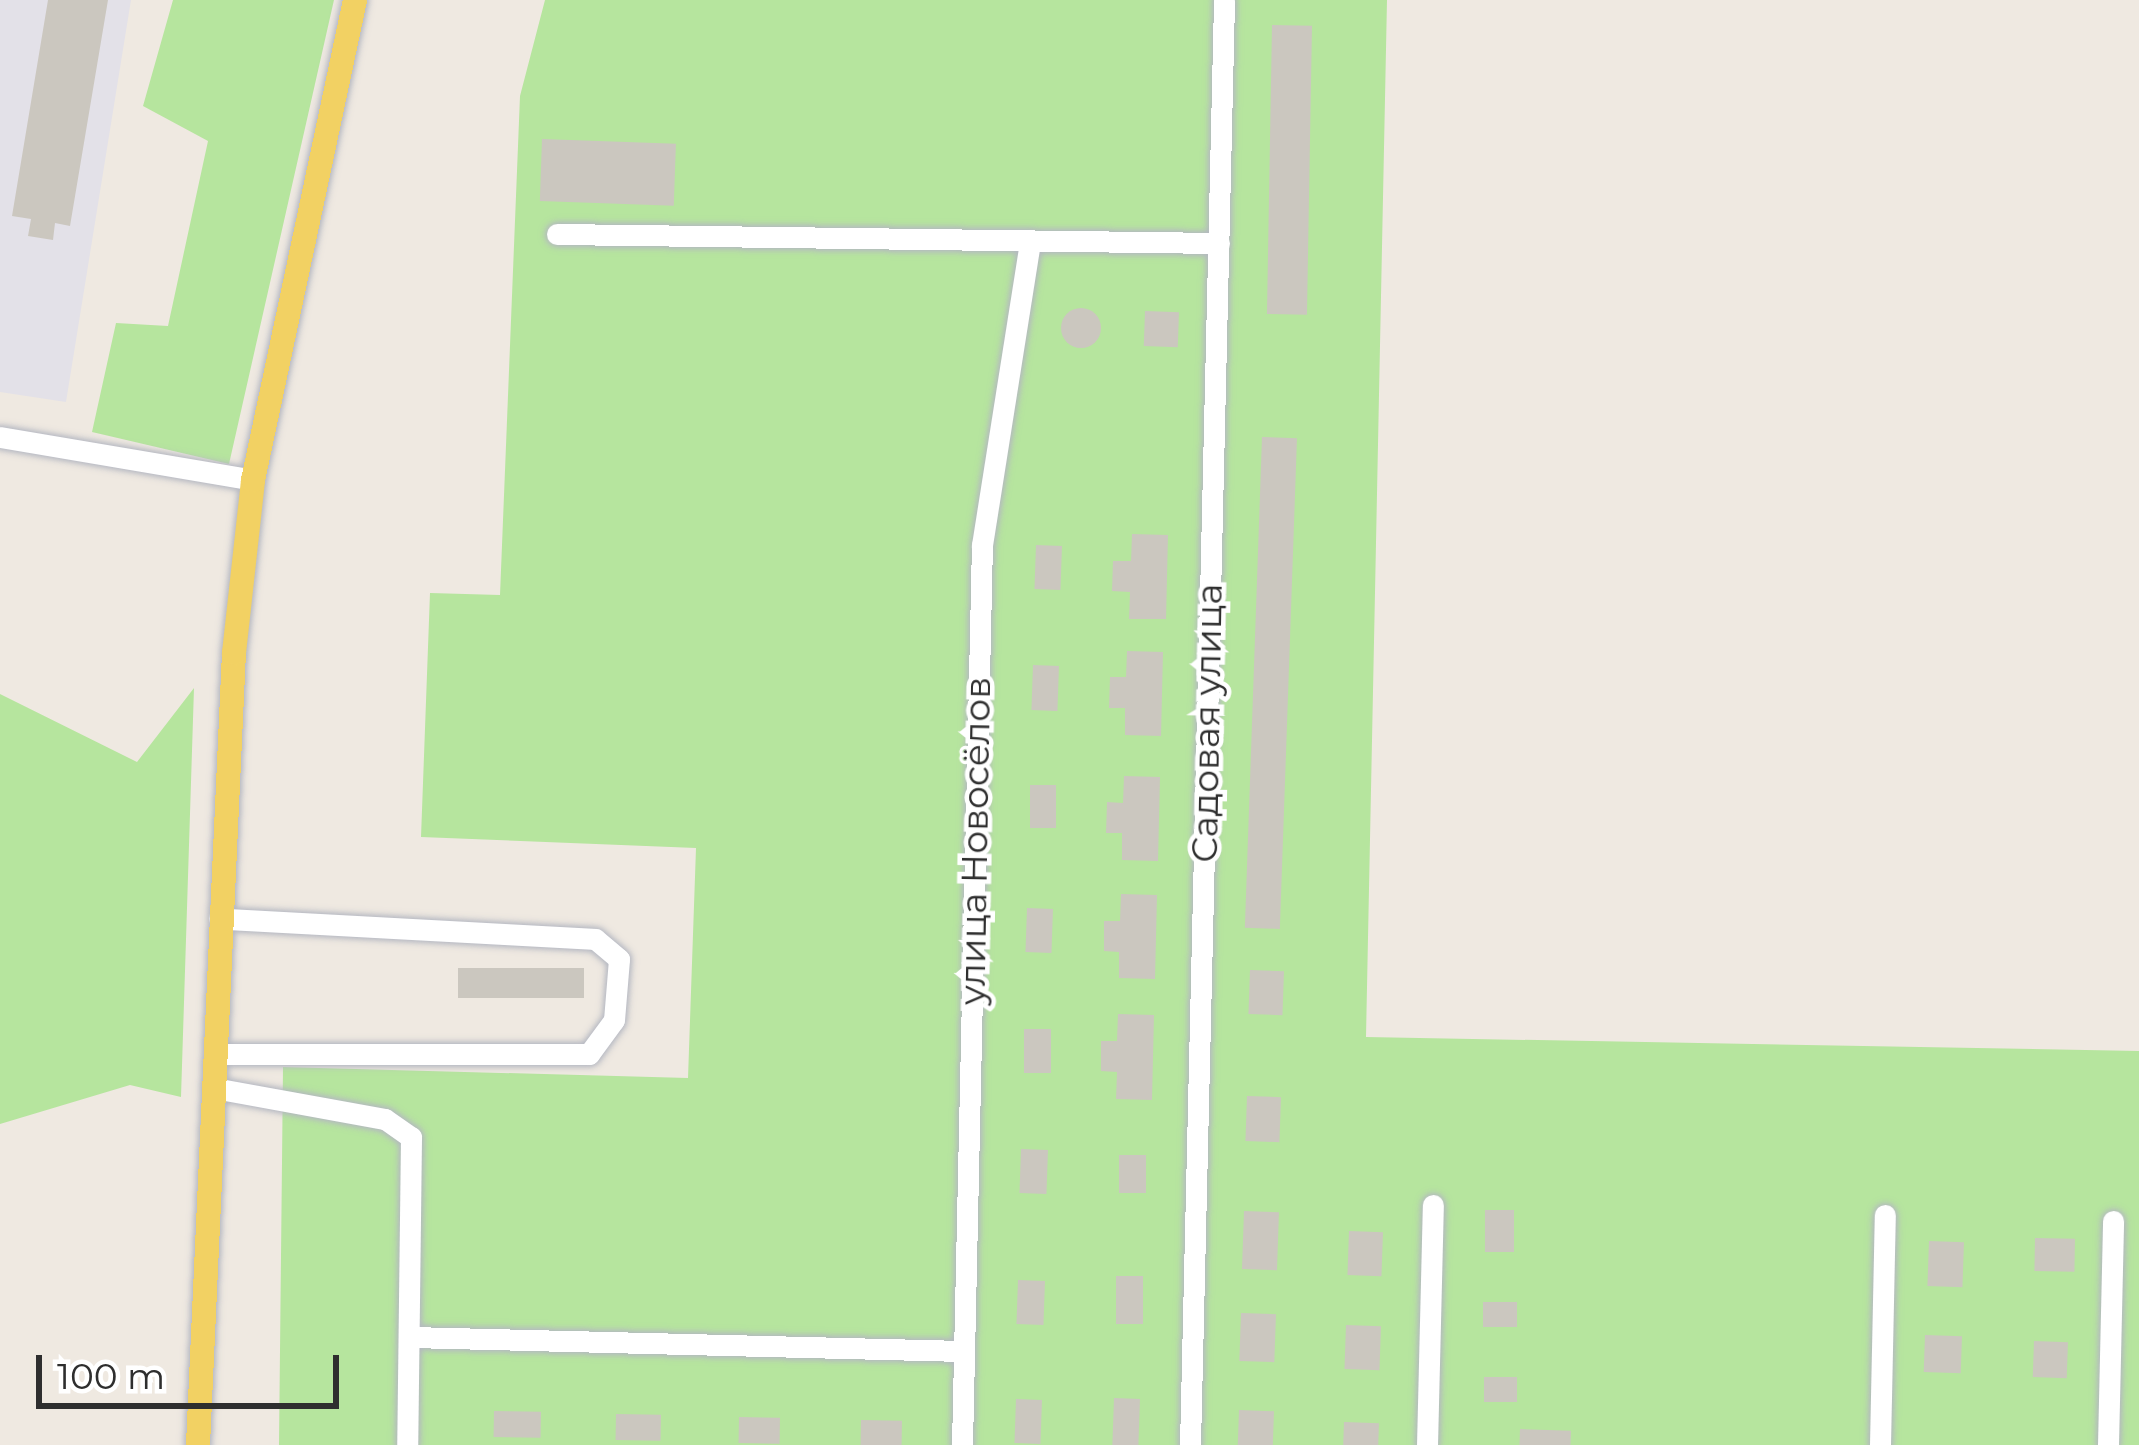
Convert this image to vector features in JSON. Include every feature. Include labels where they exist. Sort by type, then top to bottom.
[{"type":"main road","points":[[198,1445],[220,919],[253,480],[355,0]]},
{"type":"street","name":"Садовая улица","points":[[1190,1445],[1225,0]]},
{"type":"street","points":[[557,234],[1219,244]]},
{"type":"street","name":"улица Новосёлов","points":[[962,1445],[982,545],[1030,241]]},
{"type":"street","points":[[0,437],[253,480]]},
{"type":"street","points":[[215,1054],[589,1054],[614,1020],[619,959],[595,939],[220,919]]},
{"type":"street","points":[[214,1088],[404,1128],[414,1147],[407,1445]]},
{"type":"street","points":[[1427,1445],[1433,1204]]},
{"type":"street","points":[[1880,1445],[1885,1215]]},
{"type":"street","points":[[2108,1445],[2113,1221]]},
{"type":"street","points":[[410,1336],[964,1351]]},
{"type":"shaded area","points":[[0,0],[131,0],[66,402],[0,392]]},
{"type":"green space","points":[[173,0],[334,0],[229,464],[92,432],[116,323],[168,326],[208,141],[143,106]]},
{"type":"green space","points":[[545,0],[1387,0],[1366,1037],[2139,1051],[2139,1445],[279,1445],[283,1067],[688,1078],[696,848],[421,837],[430,593],[500,595],[520,96]]},
{"type":"green space","points":[[194,688],[181,1097],[130,1085],[0,1124],[0,694],[137,762]]},
{"type":"building","points":[[48,0],[108,0],[70,226],[55,223],[53,240],[28,236],[31,219],[12,216]]},
{"type":"building","points":[[1272,25],[1312,26],[1307,315],[1267,314]]},
{"type":"building","points":[[542,139],[676,144],[674,206],[540,201]]},
{"type":"building","points":[[1081,308],[1095,314],[1101,328],[1095,342],[1081,348],[1067,342],[1061,328],[1067,314]]},
{"type":"building","points":[[1145,311],[1179,312],[1178,347],[1144,346]]},
{"type":"building","points":[[1262,437],[1297,438],[1280,929],[1245,928]]},
{"type":"building","points":[[1132,534],[1168,535],[1166,619],[1129,619],[1130,592],[1112,591],[1113,561],[1131,561]]},
{"type":"building","points":[[1036,545],[1062,546],[1060,590],[1034,589]]},
{"type":"building","points":[[1127,651],[1163,652],[1161,736],[1125,735],[1125,708],[1109,708],[1110,677],[1126,677]]},
{"type":"building","points":[[1033,665],[1059,666],[1057,711],[1031,710]]},
{"type":"building","points":[[1124,776],[1160,777],[1158,861],[1122,860],[1122,833],[1106,833],[1107,802],[1123,803]]},
{"type":"building","points":[[1030,785],[1056,785],[1056,828],[1030,828]]},
{"type":"building","points":[[1121,894],[1157,895],[1155,979],[1119,978],[1119,952],[1104,951],[1104,921],[1120,921]]},
{"type":"building","points":[[1027,908],[1053,909],[1051,953],[1025,952]]},
{"type":"building","points":[[458,968],[584,968],[584,998],[458,998]]},
{"type":"building","points":[[1250,970],[1284,971],[1282,1015],[1248,1014]]},
{"type":"building","points":[[1118,1014],[1154,1015],[1152,1100],[1116,1099],[1117,1072],[1101,1071],[1101,1041],[1117,1041]]},
{"type":"building","points":[[1024,1029],[1051,1029],[1051,1073],[1024,1073]]},
{"type":"building","points":[[1247,1096],[1281,1097],[1279,1142],[1245,1141]]},
{"type":"building","points":[[1021,1149],[1048,1150],[1046,1194],[1019,1193]]},
{"type":"building","points":[[1119,1155],[1146,1155],[1146,1193],[1119,1193]]},
{"type":"building","points":[[1485,1210],[1514,1210],[1514,1252],[1485,1252]]},
{"type":"building","points":[[1244,1211],[1279,1212],[1277,1270],[1242,1269]]},
{"type":"building","points":[[1349,1231],[1383,1232],[1381,1276],[1347,1275]]},
{"type":"building","points":[[2035,1238],[2075,1239],[2074,1272],[2034,1271]]},
{"type":"building","points":[[1929,1241],[1964,1242],[1962,1287],[1927,1286]]},
{"type":"building","points":[[1116,1276],[1143,1276],[1143,1324],[1116,1324]]},
{"type":"building","points":[[1018,1280],[1045,1281],[1043,1325],[1016,1324]]},
{"type":"building","points":[[1483,1302],[1517,1302],[1517,1327],[1483,1327]]},
{"type":"building","points":[[1241,1313],[1276,1314],[1274,1362],[1239,1361]]},
{"type":"building","points":[[1346,1325],[1381,1326],[1379,1370],[1344,1369]]},
{"type":"building","points":[[1925,1335],[1962,1336],[1961,1373],[1924,1372]]},
{"type":"building","points":[[2034,1341],[2068,1342],[2067,1378],[2033,1377]]},
{"type":"building","points":[[1484,1377],[1517,1377],[1517,1402],[1484,1402]]},
{"type":"building","points":[[1114,1398],[1140,1399],[1138,1445],[1112,1445]]},
{"type":"building","points":[[1016,1399],[1042,1400],[1040,1444],[1014,1443]]},
{"type":"building","points":[[1239,1410],[1274,1411],[1273,1445],[1238,1445]]},
{"type":"building","points":[[494,1411],[541,1412],[541,1438],[494,1437]]},
{"type":"building","points":[[616,1414],[661,1415],[661,1441],[616,1440]]},
{"type":"building","points":[[739,1417],[780,1418],[780,1444],[739,1443]]},
{"type":"building","points":[[861,1420],[902,1421],[902,1445],[861,1445]]},
{"type":"building","points":[[1344,1422],[1379,1423],[1378,1445],[1343,1445]]},
{"type":"building","points":[[1520,1429],[1571,1431],[1570,1445],[1519,1445]]}]
